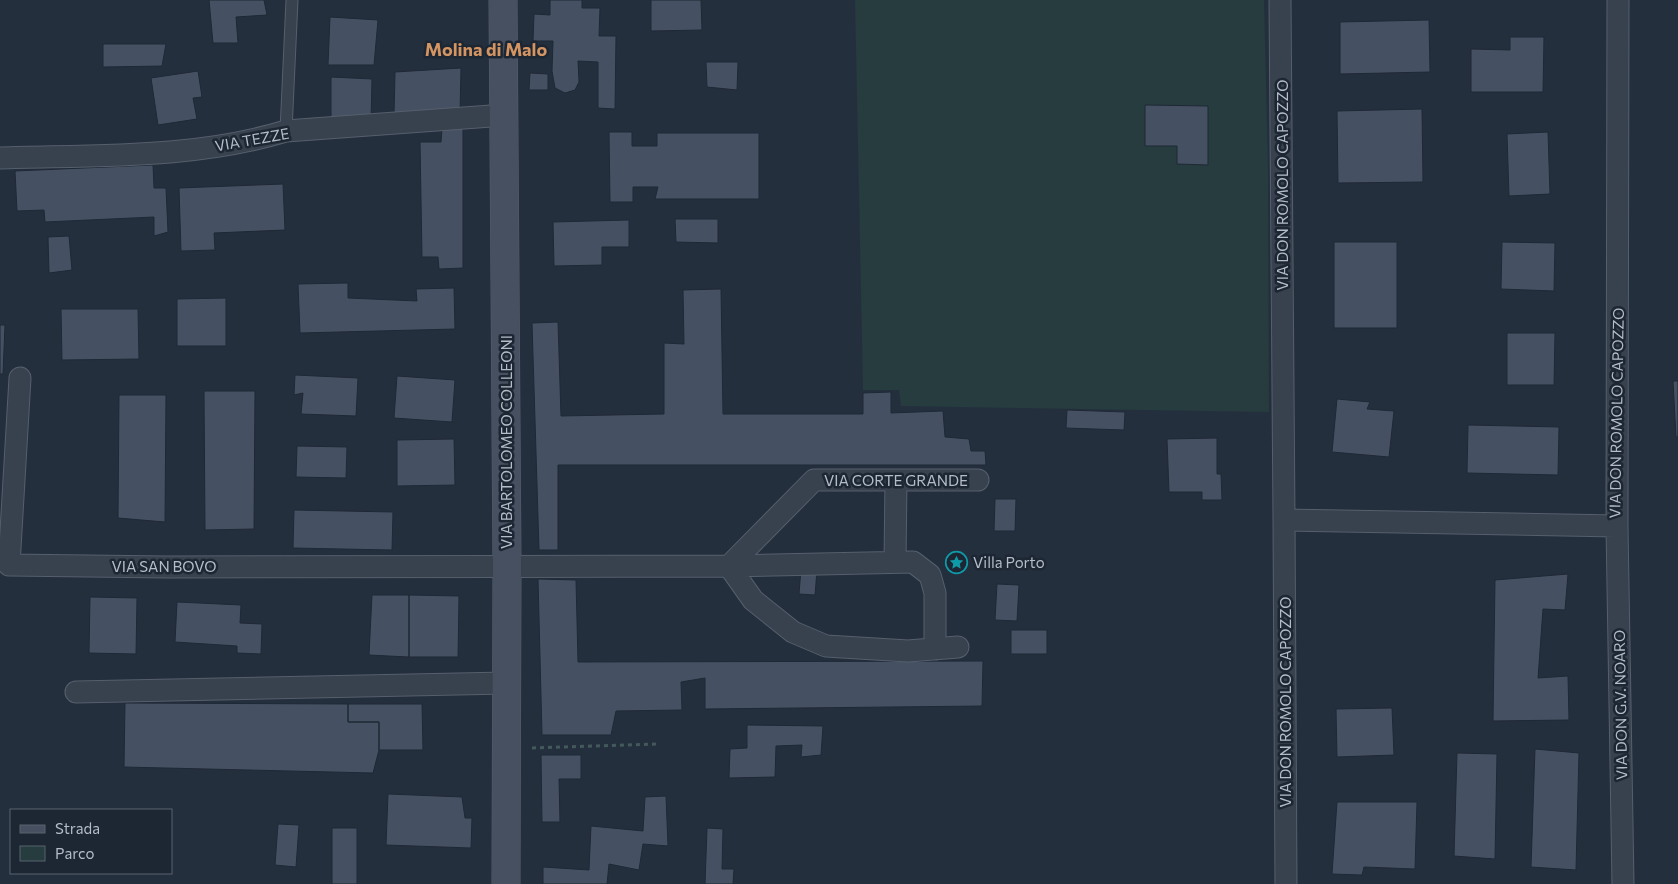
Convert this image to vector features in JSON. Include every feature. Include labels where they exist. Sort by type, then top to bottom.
[{"type":"street","name":"VIA BARTOLOMEO COLLEONI","points":[[503,0],[505,116],[506,884]]},
{"type":"street","name":"VIA DON ROMOLO CAPOZZO","points":[[1280,0],[1286,884]]},
{"type":"street","name":"VIA DON ROMOLO CAPOZZO","points":[[1284,520],[1617,526],[1618,0]]},
{"type":"street","name":"VIA TEZZE","points":[[0,158],[170,152],[259,140],[286,131],[505,116]]},
{"type":"street","name":"VIA SAN BOVO","points":[[20,378],[9,565],[168,567],[506,566]]},
{"type":"street","name":"VIA CORTE GRANDE","points":[[729,566],[814,480],[978,480]]},
{"type":"street","points":[[895,562],[896,480]]},
{"type":"street","name":"VIA DON G.V. NOARO","points":[[1617,526],[1622,884]]},
{"type":"street","points":[[506,566],[729,566],[913,562],[930,575],[935,593],[935,649]]},
{"type":"street","points":[[729,566],[753,600],[793,632],[826,646],[908,651],[958,648]]},
{"type":"street","points":[[76,692],[506,683]]},
{"type":"lane","points":[[286,131],[292,0]]},
{"type":"path","points":[[506,748],[656,744]]},
{"type":"green space","points":[[855,0],[1264,0],[1268,167],[1269,412],[901,406],[899,390],[863,390]]},
{"type":"building","points":[[209,0],[264,0],[267,15],[236,17],[238,43],[213,43]]},
{"type":"building","points":[[550,0],[582,0],[582,8],[600,8],[599,36],[616,36],[615,109],[598,108],[598,62],[578,61],[579,82],[575,90],[565,93],[555,88],[552,71],[553,41],[533,41],[534,14],[550,15]]},
{"type":"building","points":[[651,0],[701,0],[702,30],[651,31]]},
{"type":"building","points":[[330,17],[378,20],[374,65],[328,65]]},
{"type":"building","points":[[1429,20],[1430,72],[1340,74],[1340,22]]},
{"type":"building","points":[[1510,37],[1544,37],[1543,92],[1471,92],[1471,49],[1510,50]]},
{"type":"building","points":[[103,44],[166,44],[162,66],[103,67]]},
{"type":"building","points":[[706,62],[738,62],[737,90],[707,87]]},
{"type":"building","points":[[461,68],[460,112],[394,116],[395,72]]},
{"type":"building","points":[[198,71],[202,97],[193,98],[197,119],[158,125],[151,78]]},
{"type":"building","points":[[530,73],[548,74],[548,90],[529,90]]},
{"type":"building","points":[[331,77],[372,79],[371,120],[331,121]]},
{"type":"building","points":[[1145,105],[1208,106],[1208,165],[1177,164],[1177,146],[1145,146]]},
{"type":"building","points":[[1422,109],[1423,182],[1338,183],[1337,111]]},
{"type":"building","points":[[463,128],[463,268],[439,269],[438,257],[422,257],[420,142],[441,142],[442,129]]},
{"type":"building","points":[[609,132],[632,132],[632,146],[657,146],[657,133],[759,133],[759,199],[655,199],[658,187],[633,187],[633,202],[610,202]]},
{"type":"building","points":[[1548,132],[1550,194],[1509,196],[1507,134]]},
{"type":"building","points":[[153,165],[154,188],[166,188],[168,232],[154,236],[154,217],[45,222],[44,210],[17,211],[15,171]]},
{"type":"building","points":[[283,184],[285,230],[214,233],[215,250],[181,251],[179,188]]},
{"type":"building","points":[[675,219],[718,219],[718,243],[676,242]]},
{"type":"building","points":[[629,220],[629,247],[602,247],[602,265],[554,266],[553,222]]},
{"type":"building","points":[[69,236],[72,270],[49,273],[48,237]]},
{"type":"building","points":[[1334,242],[1397,242],[1397,328],[1334,328]]},
{"type":"building","points":[[1502,242],[1555,243],[1554,291],[1501,289]]},
{"type":"building","points":[[348,283],[348,298],[417,301],[416,289],[454,288],[455,329],[300,333],[298,284]]},
{"type":"building","points":[[721,289],[723,414],[863,414],[863,393],[891,392],[891,413],[943,411],[945,437],[969,439],[971,451],[985,451],[986,465],[558,465],[558,550],[539,550],[532,323],[558,322],[561,416],[664,414],[664,343],[684,344],[683,290]]},
{"type":"building","points":[[226,298],[226,346],[177,346],[177,299]]},
{"type":"building","points":[[61,309],[138,309],[139,359],[62,360]]},
{"type":"building","points":[[0,325],[5,325],[3,374],[0,374]]},
{"type":"building","points":[[1507,333],[1555,333],[1554,385],[1507,385]]},
{"type":"building","points":[[295,375],[358,378],[356,416],[301,414],[303,393],[294,395]]},
{"type":"building","points":[[397,376],[455,380],[452,422],[394,418]]},
{"type":"building","points":[[1673,381],[1678,381],[1678,437],[1676,437]]},
{"type":"building","points":[[204,391],[255,391],[254,529],[205,530]]},
{"type":"building","points":[[119,395],[166,395],[165,522],[118,518]]},
{"type":"building","points":[[1337,399],[1370,402],[1367,409],[1394,411],[1389,457],[1332,452]]},
{"type":"building","points":[[1067,410],[1125,412],[1124,430],[1066,428]]},
{"type":"building","points":[[1468,425],[1559,427],[1558,475],[1467,473]]},
{"type":"building","points":[[1217,438],[1217,474],[1221,474],[1222,500],[1202,500],[1202,492],[1169,492],[1167,439]]},
{"type":"building","points":[[454,439],[455,485],[397,486],[397,440]]},
{"type":"building","points":[[297,446],[347,447],[346,478],[296,477]]},
{"type":"building","points":[[995,499],[1016,499],[1015,531],[994,531]]},
{"type":"building","points":[[294,510],[393,512],[392,550],[293,548]]},
{"type":"building","points":[[801,569],[817,570],[815,595],[799,594]]},
{"type":"building","points":[[1568,574],[1565,610],[1543,609],[1538,678],[1568,676],[1569,720],[1493,721],[1495,580]]},
{"type":"building","points":[[538,579],[576,580],[578,662],[983,661],[982,706],[705,709],[705,678],[681,682],[682,710],[616,711],[611,735],[542,735]]},
{"type":"building","points":[[997,584],[1019,585],[1017,621],[995,620]]},
{"type":"building","points":[[372,595],[409,595],[409,657],[369,655]]},
{"type":"building","points":[[409,595],[459,596],[458,657],[409,657]]},
{"type":"building","points":[[90,597],[137,598],[136,654],[89,653]]},
{"type":"building","points":[[177,602],[241,605],[240,623],[262,624],[261,654],[237,653],[237,646],[175,642]]},
{"type":"building","points":[[1011,630],[1047,630],[1047,654],[1011,654]]},
{"type":"building","points":[[125,703],[348,704],[348,722],[379,722],[379,750],[373,773],[124,767]]},
{"type":"building","points":[[348,704],[422,704],[423,750],[379,750],[379,722],[348,722]]},
{"type":"building","points":[[1392,708],[1394,755],[1337,757],[1336,709]]},
{"type":"building","points":[[747,725],[823,726],[821,755],[801,757],[802,745],[776,746],[775,777],[729,778],[730,749],[747,748]]},
{"type":"building","points":[[1535,749],[1579,753],[1576,870],[1531,867]]},
{"type":"building","points":[[1457,753],[1497,754],[1495,859],[1454,856]]},
{"type":"building","points":[[541,755],[581,755],[581,779],[559,779],[560,822],[542,822]]},
{"type":"building","points":[[388,794],[462,797],[465,818],[472,818],[471,848],[386,845]]},
{"type":"building","points":[[666,796],[668,846],[643,844],[639,870],[609,864],[607,884],[543,884],[543,867],[589,870],[591,826],[643,831],[645,797]]},
{"type":"building","points":[[1337,802],[1417,802],[1415,869],[1364,867],[1362,875],[1332,874]]},
{"type":"building","points":[[278,824],[299,825],[296,867],[275,865]]},
{"type":"building","points":[[332,828],[357,828],[357,884],[332,884]]},
{"type":"building","points":[[707,828],[723,829],[722,869],[734,869],[733,884],[705,884]]},
{"type":"place","name":"Villa Porto","points":[[957,562]]},
{"type":"district","name":"Molina di Malo","points":[[486,49]]}]
